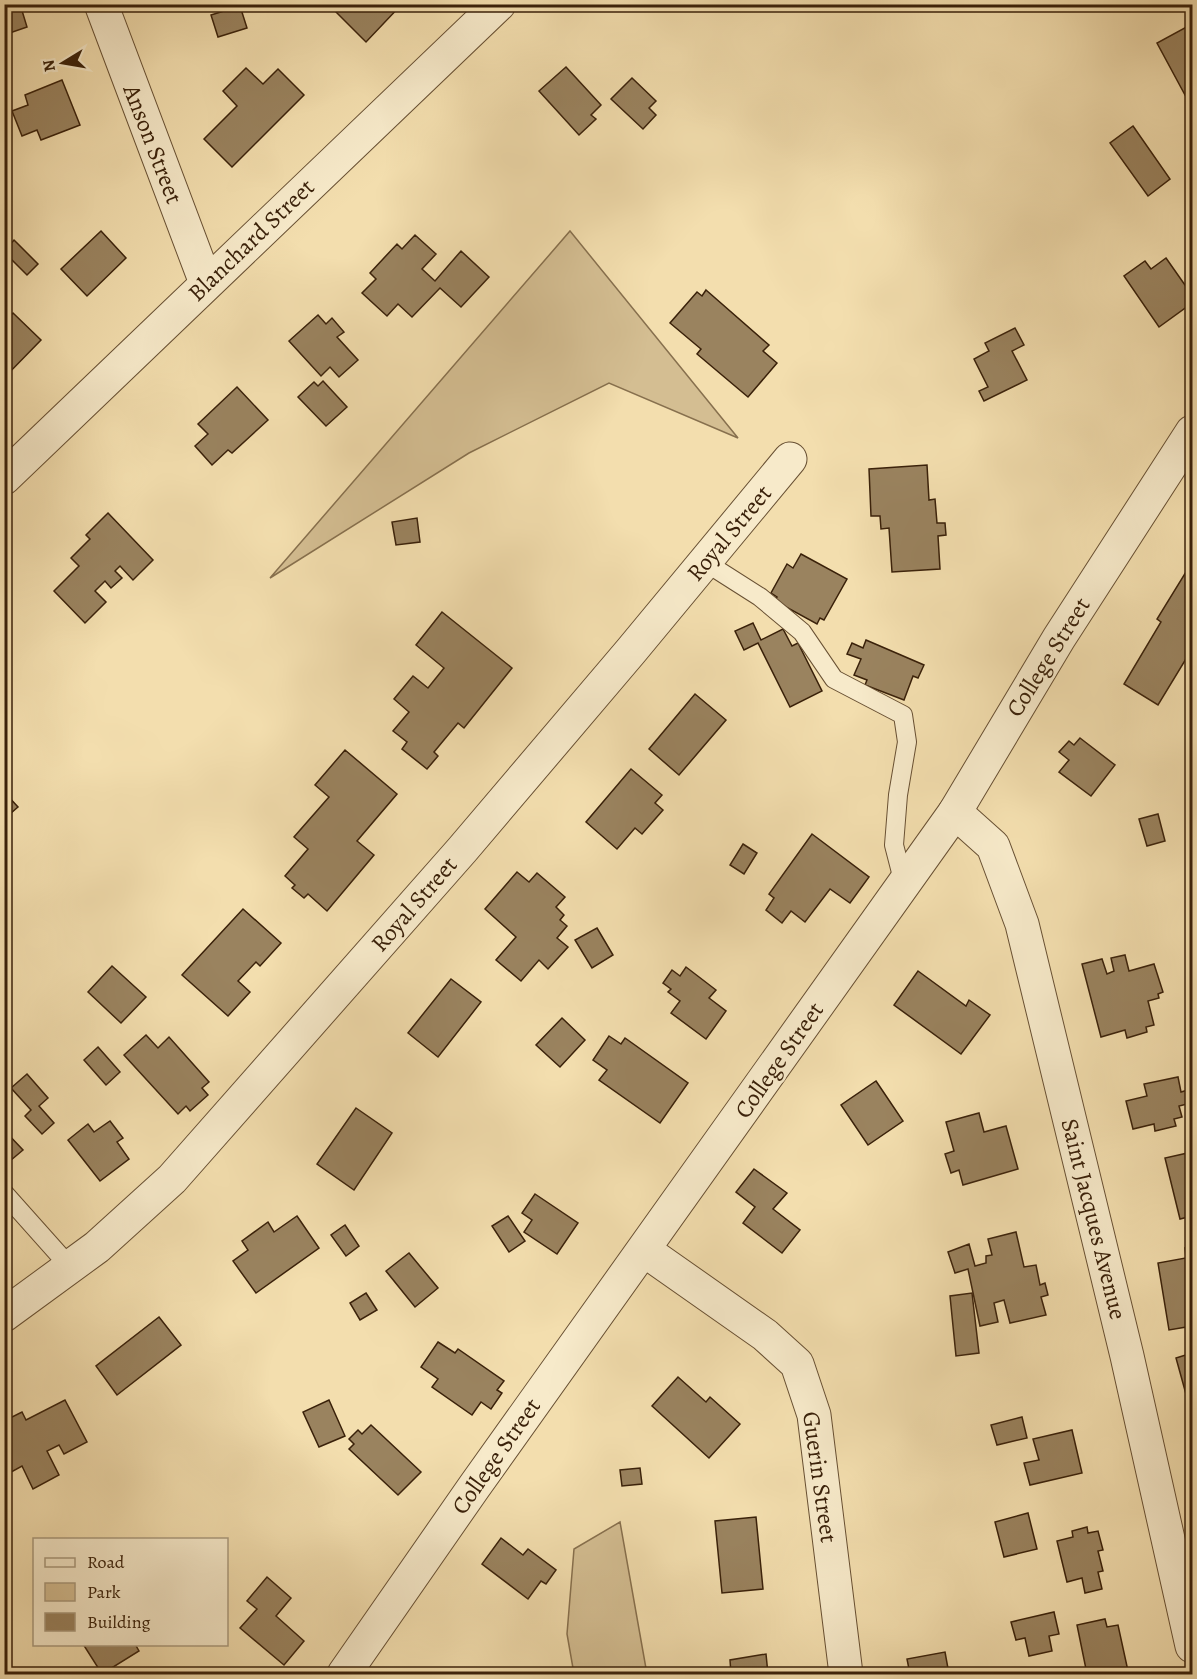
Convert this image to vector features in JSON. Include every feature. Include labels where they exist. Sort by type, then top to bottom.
[{"type":"street","name":"Anson Street","points":[[101,4],[206,283]]},
{"type":"street","name":"Blanchard Street","points":[[4,478],[499,4]]},
{"type":"street","name":"College Street","points":[[344,1674],[474,1487],[955,812],[1059,638],[1192,432]]},
{"type":"street","name":"Royal Street","points":[[4,1315],[97,1247],[172,1179],[462,850],[790,459]]},
{"type":"street","name":"Saint Jacques Avenue","points":[[955,812],[993,846],[1022,924],[1127,1356],[1192,1646]]},
{"type":"street","name":"Guerin Street","points":[[644,1250],[765,1335],[797,1364],[814,1415],[846,1674]]},
{"type":"lane","points":[[705,562],[760,597],[802,632],[834,679],[903,715],[907,742],[898,795],[894,845],[904,884]]},
{"type":"lane","points":[[4,1193],[70,1267]]},
{"type":"green space","points":[[570,231],[738,438],[609,383],[469,453],[270,578]]},
{"type":"green space","points":[[620,1522],[647,1674],[574,1674],[567,1634],[574,1549]]},
{"type":"building","points":[[4,4],[20,4],[27,27],[4,35]]},
{"type":"building","points":[[343,4],[402,4],[366,42],[336,12]]},
{"type":"building","points":[[240,6],[247,28],[218,37],[211,15]]},
{"type":"building","points":[[1192,24],[1192,108],[1157,43]]},
{"type":"building","points":[[566,67],[601,105],[591,115],[596,119],[579,135],[539,91]]},
{"type":"building","points":[[246,68],[263,84],[278,69],[304,95],[232,167],[204,139],[237,106],[223,91]]},
{"type":"building","points":[[632,78],[656,101],[649,108],[656,115],[643,129],[611,99]]},
{"type":"building","points":[[62,80],[80,125],[41,140],[37,130],[22,136],[12,111],[28,105],[25,95]]},
{"type":"building","points":[[1133,126],[1170,179],[1148,196],[1110,143]]},
{"type":"building","points":[[101,231],[126,258],[87,296],[61,269]]},
{"type":"building","points":[[415,235],[436,254],[422,269],[435,281],[461,251],[489,277],[461,307],[440,288],[412,317],[398,304],[387,316],[362,293],[376,279],[370,273],[397,244],[402,249]]},
{"type":"building","points":[[14,240],[38,264],[27,275],[4,252]]},
{"type":"building","points":[[1166,258],[1192,295],[1192,303],[1159,327],[1124,276],[1145,261],[1151,269]]},
{"type":"building","points":[[706,290],[769,345],[763,351],[777,363],[748,397],[697,354],[701,349],[670,323],[697,292],[702,296]]},
{"type":"building","points":[[13,313],[41,340],[4,378],[4,322]]},
{"type":"building","points":[[318,315],[326,324],[332,318],[344,332],[337,337],[358,360],[339,377],[330,367],[321,376],[289,341]]},
{"type":"building","points":[[1015,328],[1024,345],[1012,351],[1027,380],[984,401],[979,391],[988,387],[974,359],[989,351],[985,343]]},
{"type":"building","points":[[323,381],[347,407],[326,426],[298,397],[314,382],[318,386]]},
{"type":"building","points":[[237,387],[268,420],[232,453],[228,450],[212,465],[195,446],[208,434],[198,424]]},
{"type":"building","points":[[927,465],[929,500],[935,499],[937,523],[945,523],[946,535],[938,536],[940,569],[892,572],[889,528],[881,529],[880,516],[871,516],[869,469]]},
{"type":"building","points":[[108,513],[153,560],[133,580],[120,566],[115,571],[122,578],[111,588],[105,581],[95,591],[106,602],[85,623],[54,591],[79,566],[71,558],[90,539],[86,535]]},
{"type":"building","points":[[417,518],[420,542],[396,545],[392,522]]},
{"type":"building","points":[[801,554],[847,579],[824,620],[820,618],[817,624],[775,601],[777,597],[771,593],[787,564],[793,568]]},
{"type":"building","points":[[1189,567],[1192,569],[1192,649],[1158,705],[1124,684],[1161,622],[1157,619]]},
{"type":"building","points":[[442,612],[512,668],[464,728],[458,723],[434,752],[438,756],[427,769],[402,749],[407,742],[393,731],[409,712],[394,699],[413,676],[428,688],[444,668],[416,645]]},
{"type":"building","points":[[753,623],[761,640],[783,629],[792,646],[798,643],[822,691],[790,707],[758,643],[744,650],[735,631]]},
{"type":"building","points":[[866,640],[924,665],[918,678],[913,676],[904,700],[865,685],[867,680],[854,675],[861,659],[847,654],[852,643],[863,648]]},
{"type":"building","points":[[695,694],[726,720],[679,775],[649,749]]},
{"type":"building","points":[[1080,738],[1115,765],[1091,796],[1059,772],[1069,760],[1059,752],[1069,741],[1074,745]]},
{"type":"building","points":[[345,750],[397,794],[357,841],[374,855],[327,911],[308,894],[304,898],[292,888],[295,885],[285,876],[308,849],[294,837],[329,797],[315,785]]},
{"type":"building","points":[[631,769],[662,795],[655,803],[663,810],[642,834],[635,828],[617,849],[586,822]]},
{"type":"building","points":[[4,794],[18,807],[4,819]]},
{"type":"building","points":[[1158,814],[1165,841],[1147,846],[1139,819]]},
{"type":"building","points":[[812,834],[869,877],[850,903],[830,889],[805,922],[791,911],[782,923],[766,910],[774,898],[769,894]]},
{"type":"building","points":[[743,844],[757,853],[744,874],[730,865]]},
{"type":"building","points":[[517,872],[529,882],[537,873],[565,897],[556,907],[564,915],[560,920],[567,926],[557,938],[568,947],[548,969],[539,960],[521,981],[496,960],[516,937],[485,909]]},
{"type":"building","points":[[243,909],[281,943],[260,966],[256,962],[238,981],[250,992],[228,1016],[182,975]]},
{"type":"building","points":[[597,928],[613,955],[592,968],[575,940]]},
{"type":"building","points":[[1125,955],[1129,971],[1154,964],[1163,992],[1158,994],[1159,998],[1148,1001],[1154,1025],[1146,1027],[1147,1032],[1127,1038],[1125,1030],[1101,1037],[1082,964],[1102,959],[1107,974],[1114,971],[1111,958]]},
{"type":"building","points":[[112,966],[146,997],[121,1023],[88,992]]},
{"type":"building","points":[[686,967],[716,990],[709,998],[726,1011],[706,1039],[671,1013],[680,1001],[668,992],[671,989],[663,983],[672,970],[680,976]]},
{"type":"building","points":[[918,971],[966,1006],[969,1000],[990,1015],[961,1054],[894,1005]]},
{"type":"building","points":[[451,979],[481,1002],[438,1057],[408,1033]]},
{"type":"building","points":[[562,1018],[585,1040],[560,1067],[536,1045]]},
{"type":"building","points":[[146,1035],[158,1048],[169,1037],[209,1082],[202,1088],[208,1095],[190,1111],[186,1106],[178,1114],[124,1055]]},
{"type":"building","points":[[609,1036],[621,1044],[625,1038],[688,1083],[660,1123],[599,1080],[607,1070],[593,1060]]},
{"type":"building","points":[[98,1047],[120,1072],[106,1085],[84,1060]]},
{"type":"building","points":[[27,1074],[48,1098],[39,1106],[54,1123],[42,1134],[25,1116],[31,1110],[11,1088]]},
{"type":"building","points":[[1178,1077],[1181,1092],[1188,1090],[1191,1103],[1179,1106],[1182,1117],[1174,1119],[1176,1126],[1155,1131],[1154,1124],[1133,1129],[1126,1101],[1147,1096],[1144,1084]]},
{"type":"building","points":[[876,1081],[903,1121],[868,1145],[841,1105]]},
{"type":"building","points":[[356,1108],[392,1133],[354,1190],[317,1164]]},
{"type":"building","points":[[979,1113],[984,1132],[1006,1126],[1018,1169],[963,1185],[959,1170],[951,1173],[945,1154],[954,1151],[946,1122]]},
{"type":"building","points":[[110,1121],[123,1138],[117,1142],[129,1159],[100,1181],[68,1140],[88,1124],[94,1132]]},
{"type":"building","points":[[4,1132],[23,1150],[4,1166]]},
{"type":"building","points":[[1192,1152],[1192,1216],[1180,1219],[1165,1158]]},
{"type":"building","points":[[754,1169],[787,1193],[773,1209],[800,1230],[782,1253],[743,1223],[755,1207],[736,1192]]},
{"type":"building","points":[[535,1194],[578,1223],[557,1254],[524,1232],[532,1220],[522,1213]]},
{"type":"building","points":[[297,1216],[319,1248],[256,1293],[233,1261],[248,1250],[242,1241],[268,1222],[274,1232]]},
{"type":"building","points":[[508,1216],[525,1241],[509,1252],[492,1226]]},
{"type":"building","points":[[345,1225],[359,1246],[346,1256],[331,1235]]},
{"type":"building","points":[[1016,1232],[1024,1267],[1036,1265],[1040,1285],[1045,1283],[1048,1295],[1041,1297],[1046,1315],[1010,1323],[1004,1300],[994,1303],[998,1322],[980,1326],[968,1269],[955,1273],[948,1252],[969,1244],[975,1266],[986,1263],[986,1256],[992,1255],[988,1239]]},
{"type":"building","points":[[1192,1247],[1192,1326],[1169,1330],[1158,1263],[1186,1258],[1185,1248]]},
{"type":"building","points":[[409,1253],[438,1288],[415,1307],[386,1271]]},
{"type":"building","points":[[366,1293],[377,1310],[360,1320],[350,1303]]},
{"type":"building","points":[[972,1293],[979,1353],[956,1356],[950,1296]]},
{"type":"building","points":[[159,1317],[181,1345],[117,1395],[96,1366]]},
{"type":"building","points":[[438,1342],[455,1353],[458,1349],[504,1381],[497,1390],[502,1393],[491,1409],[481,1402],[472,1415],[432,1387],[438,1379],[421,1367]]},
{"type":"building","points":[[1192,1353],[1192,1404],[1189,1405],[1176,1358]]},
{"type":"building","points":[[678,1377],[706,1402],[710,1397],[740,1424],[709,1458],[652,1406]]},
{"type":"building","points":[[65,1400],[87,1442],[64,1454],[59,1445],[47,1451],[59,1475],[33,1489],[22,1466],[4,1476],[4,1421],[22,1412],[26,1420]]},
{"type":"building","points":[[329,1400],[345,1436],[319,1447],[303,1412]]},
{"type":"building","points":[[1022,1417],[1027,1438],[997,1445],[991,1425]]},
{"type":"building","points":[[371,1425],[421,1472],[398,1495],[349,1449],[354,1444],[349,1439],[358,1430],[362,1434]]},
{"type":"building","points":[[1072,1430],[1082,1473],[1030,1485],[1024,1463],[1039,1460],[1033,1439]]},
{"type":"building","points":[[640,1468],[642,1484],[622,1486],[620,1470]]},
{"type":"building","points":[[1028,1513],[1037,1549],[1004,1557],[995,1522]]},
{"type":"building","points":[[756,1517],[763,1589],[722,1593],[715,1521]]},
{"type":"building","points":[[1087,1527],[1088,1533],[1098,1531],[1103,1550],[1098,1551],[1103,1571],[1098,1572],[1102,1589],[1085,1593],[1082,1578],[1067,1582],[1057,1541],[1073,1537],[1072,1531]]},
{"type":"building","points":[[501,1538],[523,1555],[528,1549],[556,1570],[546,1584],[541,1581],[528,1599],[482,1564]]},
{"type":"building","points":[[267,1577],[291,1598],[276,1616],[304,1641],[284,1665],[240,1628],[257,1609],[247,1601]]},
{"type":"building","points":[[1054,1612],[1059,1634],[1049,1636],[1052,1651],[1029,1656],[1025,1638],[1016,1640],[1011,1622]]},
{"type":"building","points":[[1105,1619],[1107,1627],[1118,1625],[1128,1671],[1113,1674],[1087,1674],[1077,1625]]},
{"type":"building","points":[[84,1646],[136,1646],[139,1651],[102,1674]]},
{"type":"building","points":[[945,1652],[949,1674],[910,1674],[907,1659]]},
{"type":"building","points":[[766,1654],[768,1674],[731,1674],[730,1660]]}]
